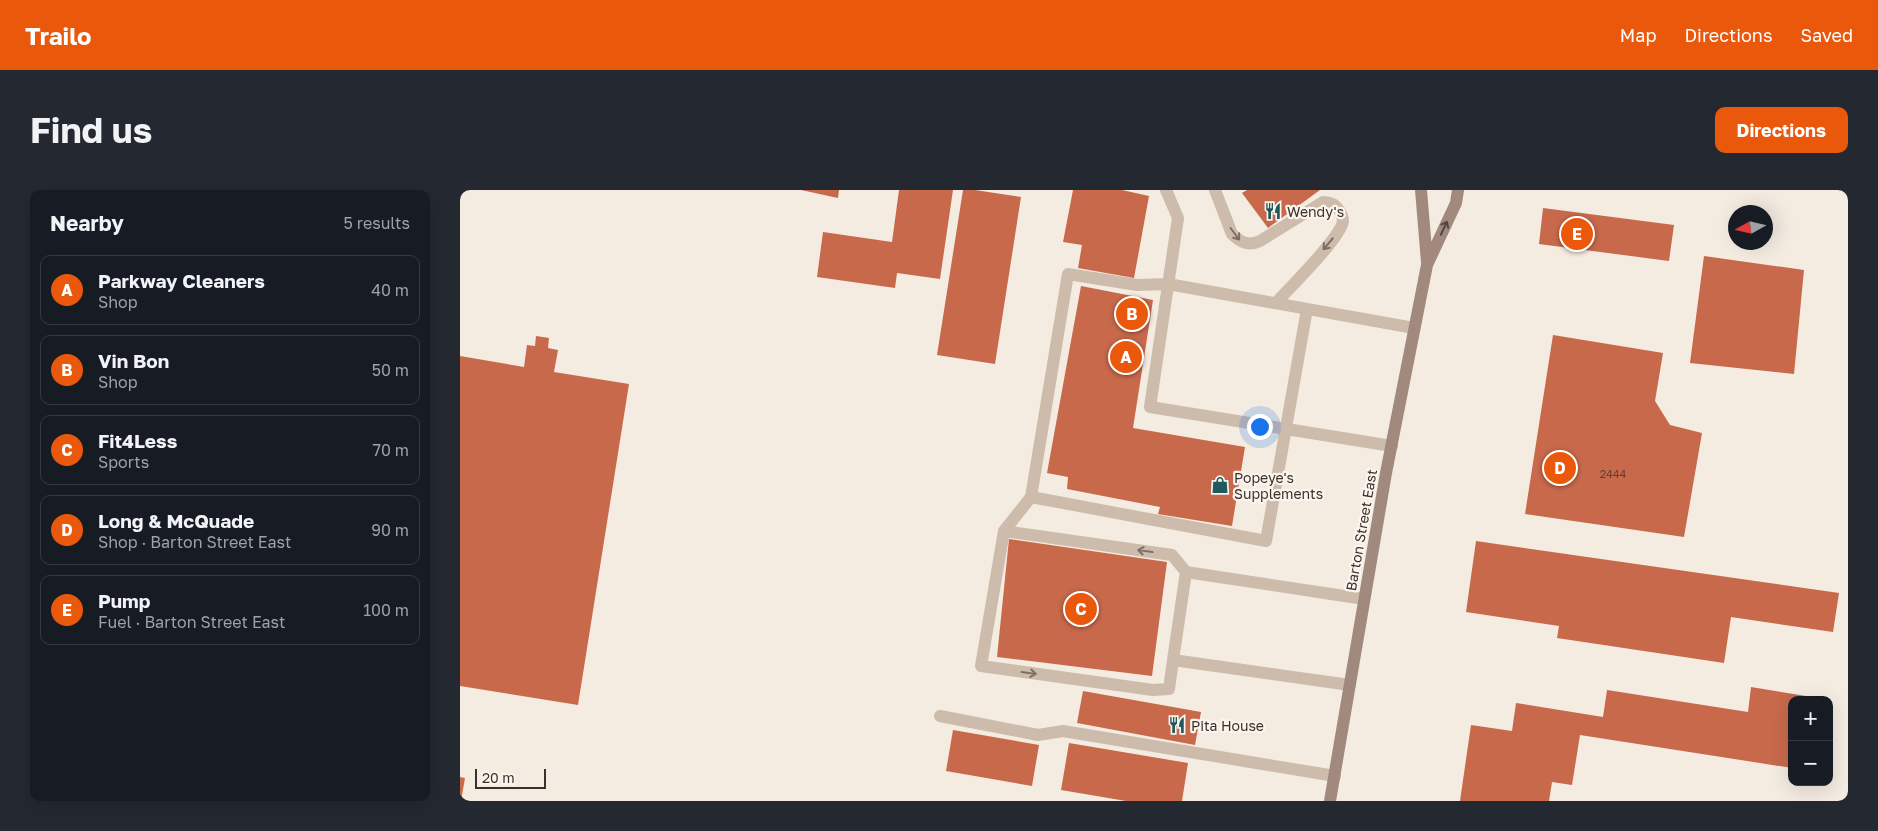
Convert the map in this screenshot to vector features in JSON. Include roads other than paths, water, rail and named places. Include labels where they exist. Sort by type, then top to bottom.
[{"type":"main road","name":"Barton Street East","points":[[1421,190],[1427,264]]},
{"type":"main road","name":"Barton Street East","points":[[1330,801],[1364,599],[1427,264],[1456,203],[1458,190]]},
{"type":"lane","points":[[1166,190],[1178,218],[1150,407],[1392,446]]},
{"type":"lane","points":[[1215,190],[1232,234],[1246,244],[1254,244],[1260,241],[1323,202],[1330,202],[1342,214],[1343,221],[1331,241],[1276,303]]},
{"type":"lane","points":[[1186,572],[1170,689],[1153,690],[981,666],[1004,531],[1031,497],[1068,274],[1137,285],[1168,284],[1414,328]]},
{"type":"lane","points":[[1031,497],[1266,541],[1307,309]]},
{"type":"lane","points":[[1004,531],[1172,555],[1186,572],[1364,599]]},
{"type":"lane","points":[[1173,660],[1350,685]]},
{"type":"lane","points":[[940,716],[1038,735],[1063,731],[1335,776]]},
{"type":"place","name":"Wendy's","points":[[1273,211]]},
{"type":"place","name":"Pump","points":[[1577,234]]},
{"type":"place","name":"Vin Bon","points":[[1132,314]]},
{"type":"place","name":"Parkway Cleaners","points":[[1126,357]]},
{"type":"place","name":"Long & McQuade","points":[[1560,468]]},
{"type":"place","name":"Popeye's Supplements","points":[[1220,485]]},
{"type":"place","name":"Fit4Less","points":[[1081,609]]},
{"type":"place","name":"Pita House","points":[[1177,725]]}]
